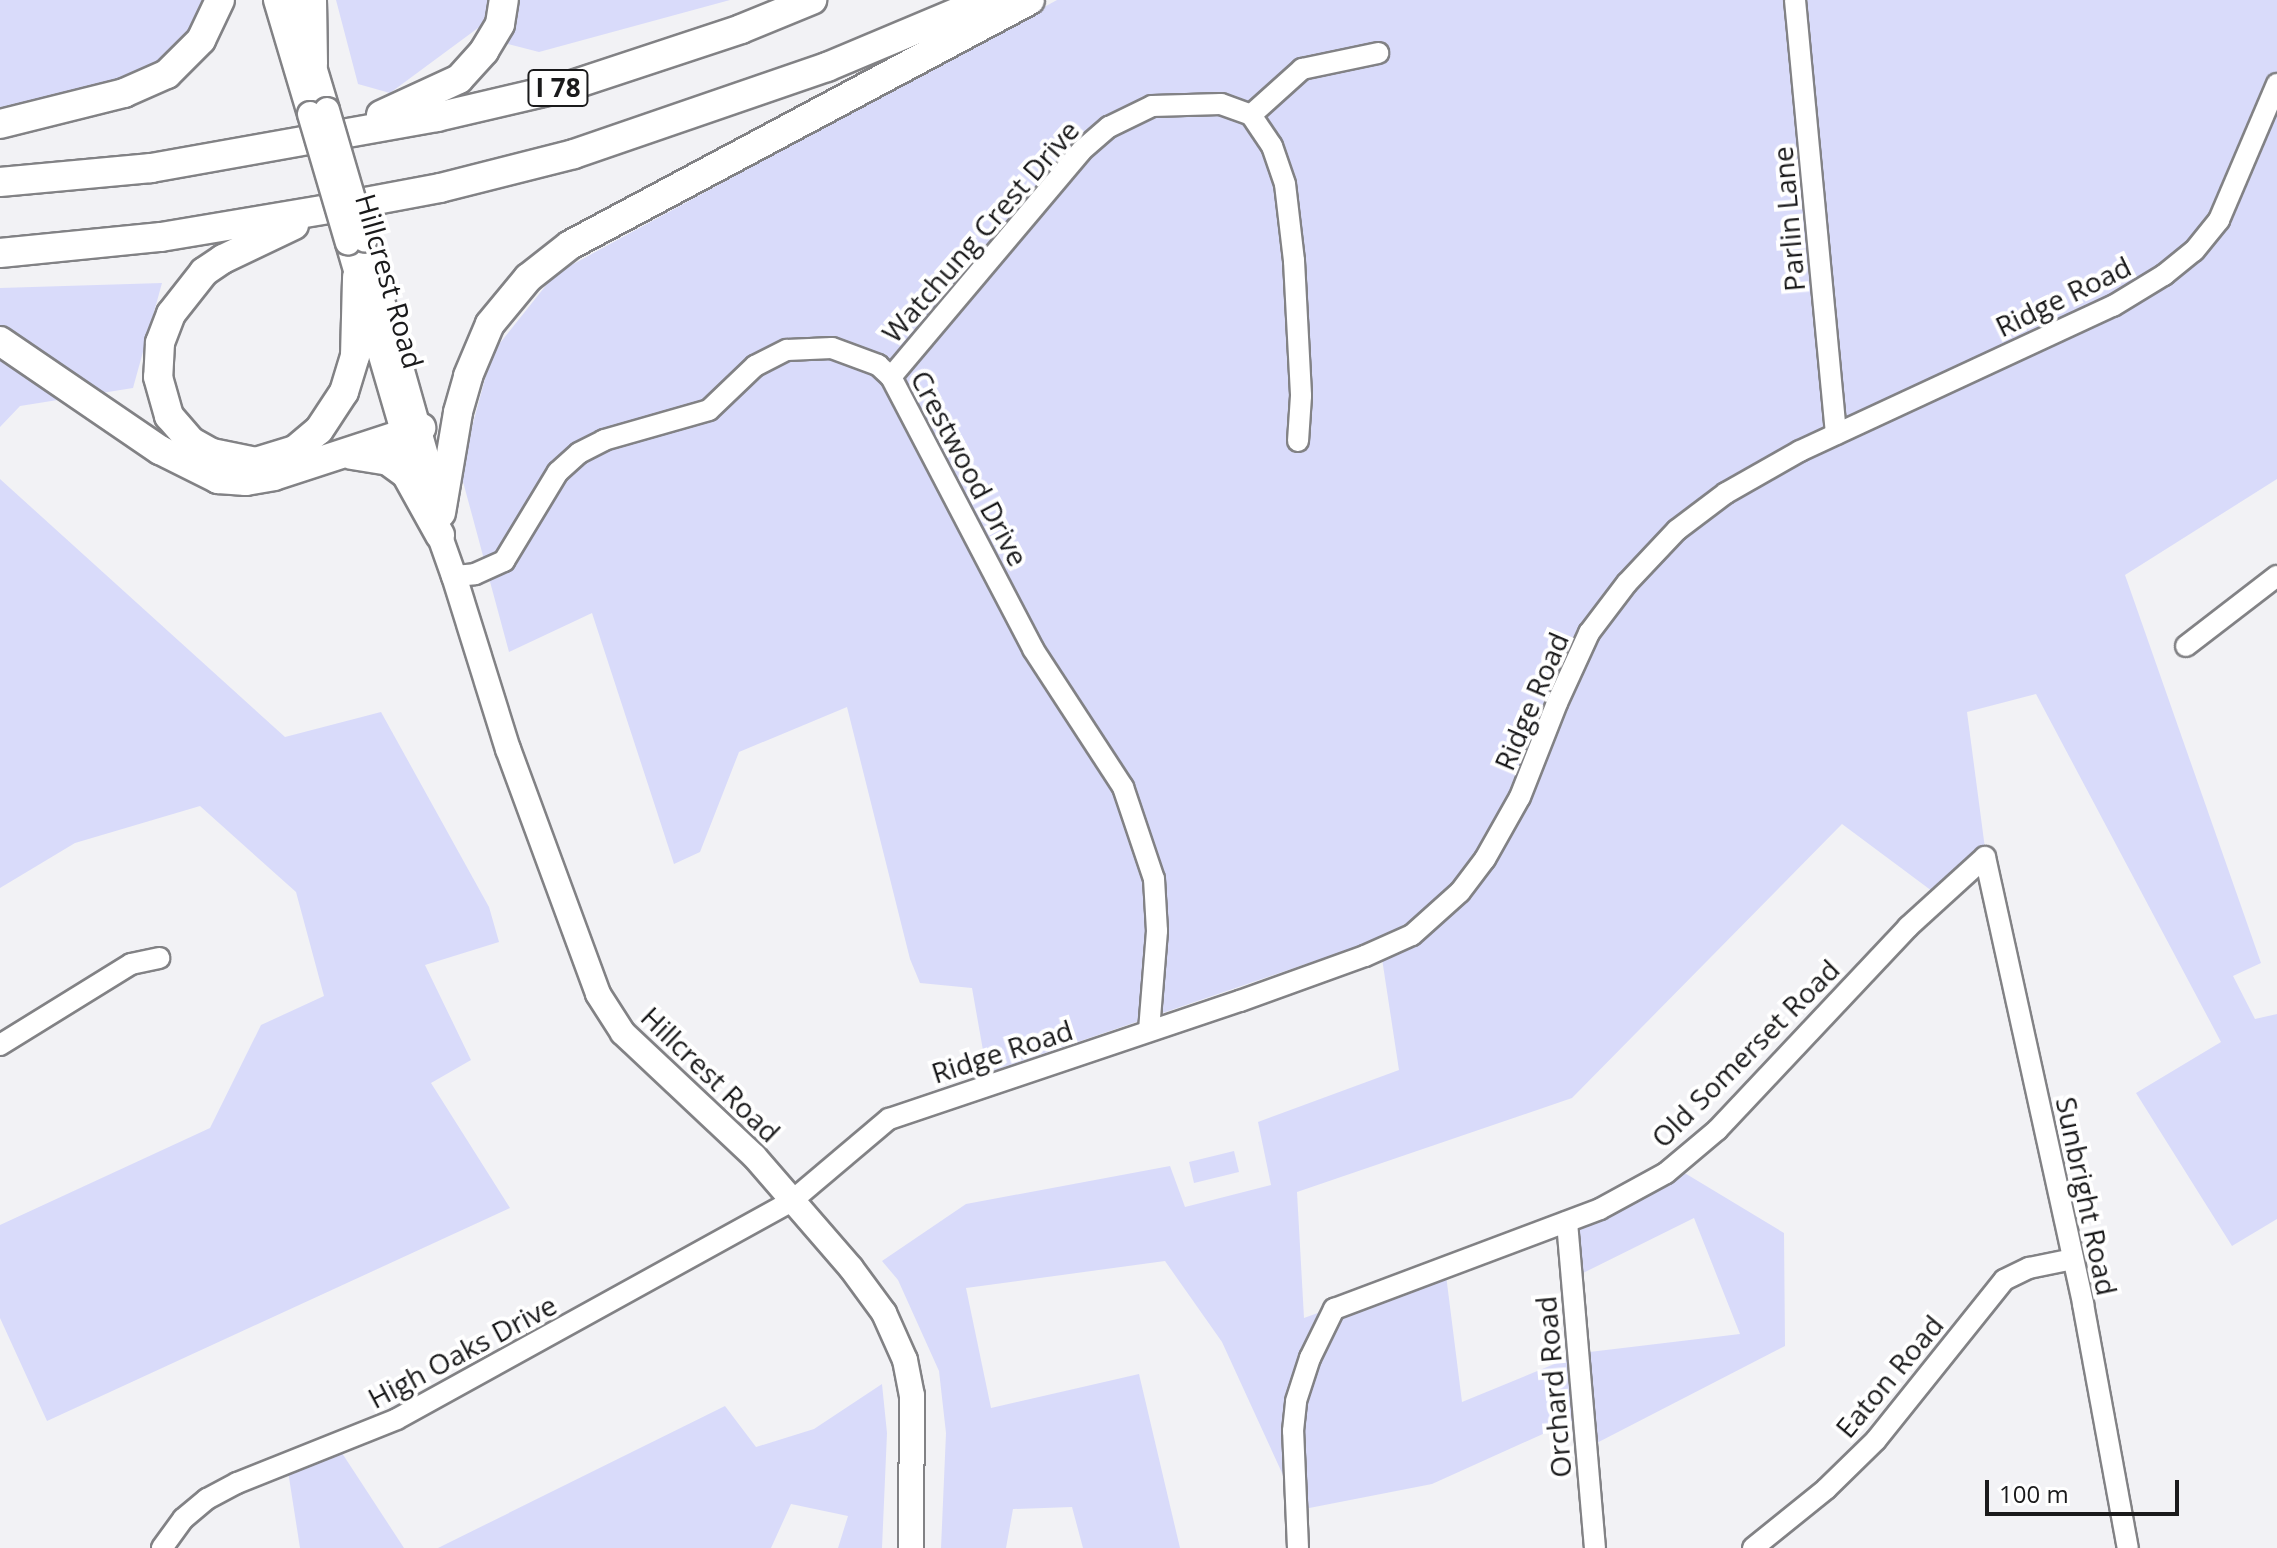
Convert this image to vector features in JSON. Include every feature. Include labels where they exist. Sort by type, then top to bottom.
[{"type":"highway","points":[[0,124],[124,93],[167,74],[201,40],[220,0]]},
{"type":"highway","points":[[312,0],[313,64]]},
{"type":"highway","points":[[295,145],[408,105],[459,79],[484,51],[500,24],[504,0]]},
{"type":"highway","name":"I 78","points":[[0,182],[151,168],[295,145],[437,117],[569,86],[741,29],[812,0]]},
{"type":"highway","name":"I 78","points":[[0,253],[161,237],[328,209],[440,188],[574,154],[800,77],[986,0]]},
{"type":"highway","points":[[440,524],[458,412],[468,376],[490,324],[528,278],[570,245],[1030,0]]},
{"type":"highway","points":[[328,209],[223,259],[204,272],[171,314],[160,343],[158,377],[169,416],[181,432],[212,453],[256,462],[295,450],[319,430],[344,392],[355,356],[357,277]]},
{"type":"highway","points":[[0,341],[160,450],[218,479],[246,481],[274,476],[412,431]]},
{"type":"highway","points":[[348,454],[388,461],[406,474],[440,524]]},
{"type":"main road","name":"Hillcrest Road","points":[[276,0],[319,112],[454,576],[513,761],[598,994],[623,1033],[702,1105],[793,1200],[884,1313],[905,1360],[912,1395],[911,1548]]},
{"type":"main road","name":"Hillcrest Road","points":[[294,0],[313,64],[319,112]]},
{"type":"main road","name":"Hillcrest Road","points":[[357,242],[357,277],[412,431]]},
{"type":"street","name":"Parlin Lane","points":[[1795,0],[1836,434]]},
{"type":"street","points":[[1298,441],[1301,396],[1289,206],[1278,158],[1251,115],[1302,69],[1378,53]]},
{"type":"street","name":"Ridge Road","points":[[793,1200],[889,1119],[1365,956],[1412,935],[1431,921],[1460,892],[1501,833],[1520,797],[1579,652],[1627,583],[1677,530],[1726,493],[1836,434],[2113,306],[2164,275],[2194,251],[2219,220],[2277,84]]},
{"type":"street","name":"Watchung Crest Drive","points":[[891,377],[1081,151],[1109,127],[1144,109],[1169,103],[1221,104],[1251,115]]},
{"type":"street","name":"Crestwood Drive","points":[[454,576],[475,574],[504,561],[558,472],[579,453],[604,440],[709,410],[755,366],[787,350],[832,348],[853,353],[878,365],[891,377],[1033,649],[1123,787],[1154,879],[1157,931],[1149,1031]]},
{"type":"street","points":[[2186,646],[2277,576]]},
{"type":"street","name":"Old Somerset Road","points":[[1298,1548],[1293,1431],[1296,1401],[1310,1358],[1334,1309],[1567,1222],[1636,1192],[1699,1147],[1908,927],[1985,857]]},
{"type":"street","name":"Sunbright Road","points":[[1985,857],[2073,1259],[2128,1548]]},
{"type":"street","points":[[0,1045],[131,964],[159,958]]},
{"type":"street","name":"High Oaks Drive","points":[[162,1548],[183,1519],[207,1499],[237,1483],[397,1419],[793,1200]]},
{"type":"street","name":"Orchard Road","points":[[1567,1222],[1595,1548]]},
{"type":"street","name":"Eaton Road","points":[[1753,1548],[1826,1489],[1876,1440],[2004,1280],[2029,1268],[2073,1259]]},
{"type":"shaded area","points":[[0,0],[209,0],[203,31],[141,84],[0,116]]},
{"type":"shaded area","points":[[336,0],[730,0],[539,52],[508,44],[478,28],[390,93],[358,84]]},
{"type":"shaded area","points":[[1057,0],[2277,0],[2277,479],[2125,575],[2261,963],[2233,976],[2255,1019],[2277,1014],[2277,1219],[2232,1246],[2136,1093],[2221,1042],[2036,694],[1967,712],[1986,856],[1940,897],[1842,824],[1572,1098],[1297,1192],[1304,1318],[1445,1267],[1462,1402],[1581,1353],[1740,1334],[1694,1218],[1573,1278],[1573,1225],[1678,1169],[1784,1233],[1785,1346],[1587,1448],[1585,1415],[1432,1484],[1299,1510],[1222,1342],[1165,1261],[966,1288],[991,1408],[1139,1374],[1180,1548],[1083,1548],[1072,1507],[1013,1509],[1006,1548],[941,1548],[946,1433],[939,1371],[898,1280],[882,1261],[966,1204],[1170,1166],[1185,1207],[1271,1185],[1258,1122],[1399,1070],[1379,939],[987,1073],[972,988],[920,983],[910,959],[847,707],[739,752],[700,852],[674,864],[592,613],[509,652],[455,452],[466,449],[492,353],[555,274]]},
{"type":"shaded area","points":[[162,283],[133,388],[20,406],[0,427],[0,288]]},
{"type":"shaded area","points":[[0,479],[285,737],[381,712],[489,907],[499,942],[425,965],[471,1060],[431,1083],[510,1208],[47,1421],[0,1318],[0,1225],[210,1128],[261,1025],[324,996],[296,892],[200,806],[75,843],[0,888]]},
{"type":"shaded area","points":[[1234,1151],[1239,1172],[1194,1183],[1189,1162]]},
{"type":"shaded area","points":[[882,1384],[887,1433],[882,1548],[838,1548],[848,1516],[791,1504],[771,1548],[438,1548],[725,1406],[756,1447],[814,1429]]},
{"type":"shaded area","points":[[340,1450],[404,1548],[300,1548],[288,1471]]}]
